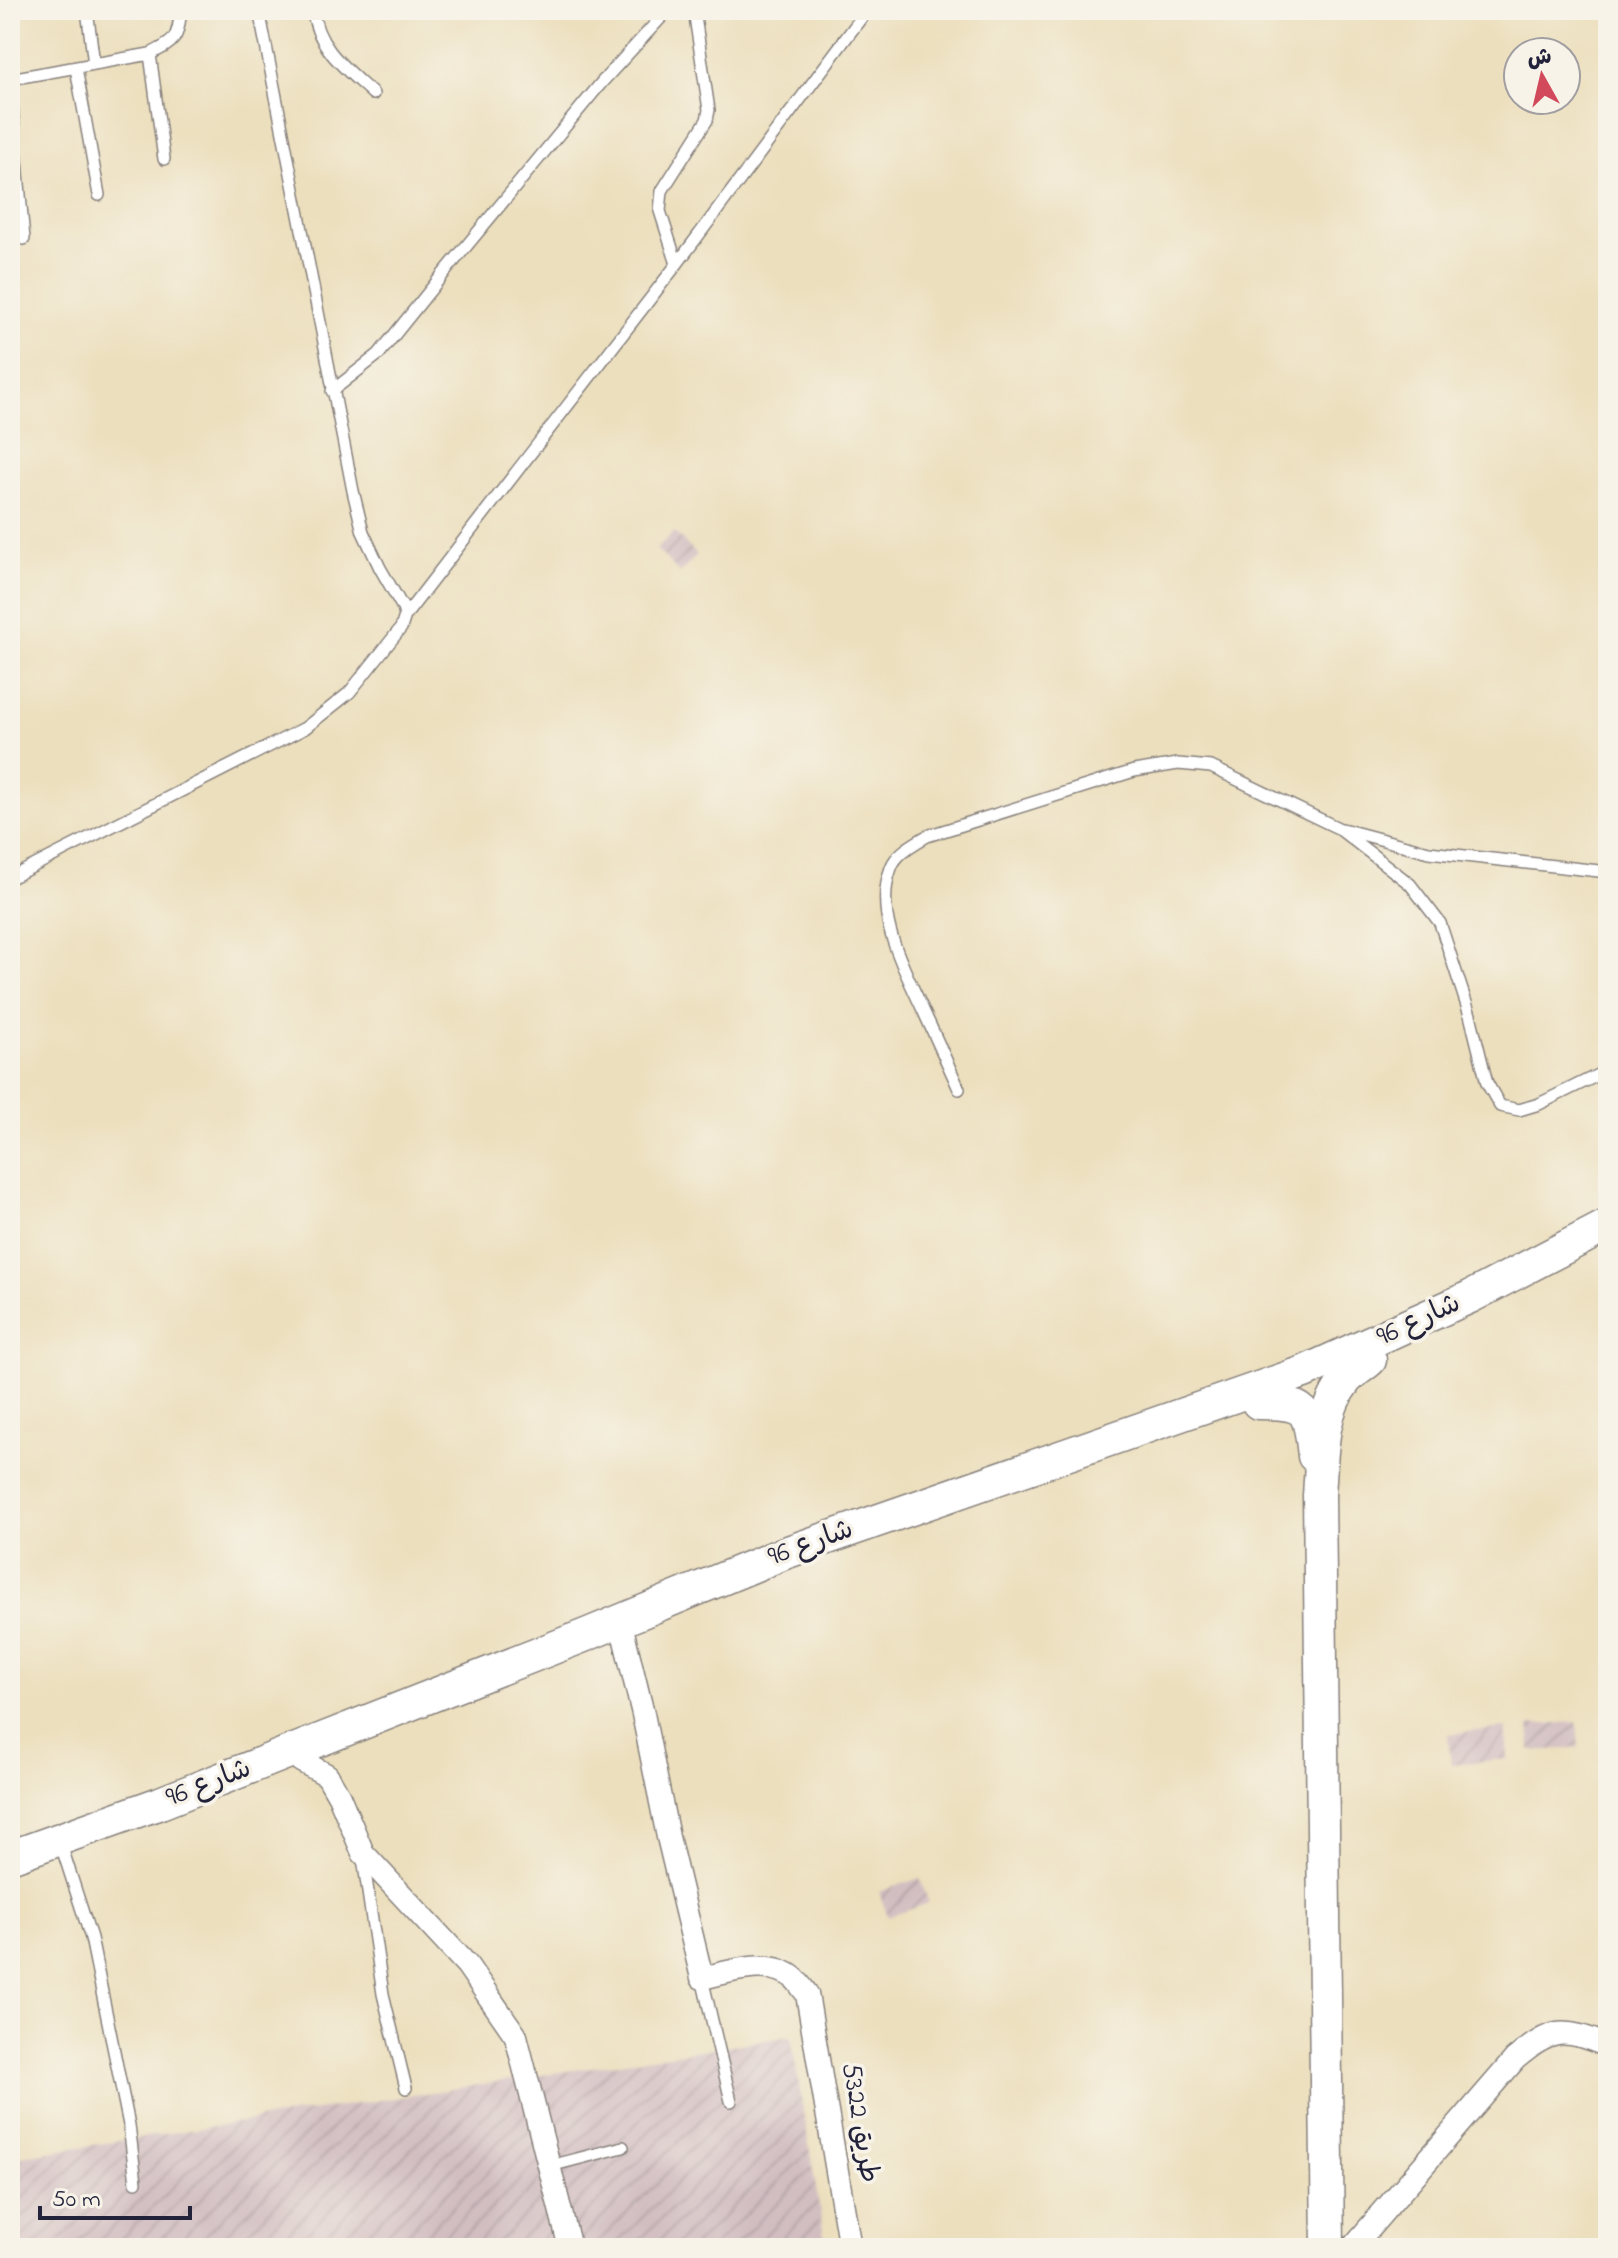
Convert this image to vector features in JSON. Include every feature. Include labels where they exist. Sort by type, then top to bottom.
[{"type":"street","name":"شارع 96","points":[[10,1857],[160,1803],[782,1554],[1304,1372],[1470,1297],[1608,1225]]},
{"type":"street","name":"شارع 96","points":[[10,1870],[162,1817],[785,1566],[897,1524],[1310,1385],[1477,1309],[1608,1240]]},
{"type":"street","points":[[1328,2248],[1319,1495],[1324,1433],[1335,1399],[1346,1380],[1370,1360]]},
{"type":"street","points":[[1258,1403],[1290,1403],[1308,1418],[1319,1495]]},
{"type":"street","points":[[623,1632],[702,1978]]},
{"type":"street","points":[[301,1761],[327,1775],[363,1853],[467,1965],[516,2036],[570,2248]]},
{"type":"street","name":"طريق 5322","points":[[702,1978],[742,1969],[770,1968],[793,1977],[807,1994],[850,2248]]},
{"type":"street","points":[[1352,2248],[1515,2059],[1534,2043],[1548,2035],[1575,2033],[1608,2046]]},
{"type":"lane","points":[[87,10],[94,64]]},
{"type":"lane","points":[[24,239],[10,82],[150,54],[170,45],[178,32],[181,10]]},
{"type":"lane","points":[[259,10],[353,491],[363,532],[405,616]]},
{"type":"lane","points":[[313,10],[317,33],[327,49],[373,94]]},
{"type":"lane","points":[[332,391],[379,354],[602,82],[668,10]]},
{"type":"lane","points":[[677,264],[660,211],[662,191],[707,120],[709,110],[694,10]]},
{"type":"lane","points":[[10,878],[305,728],[349,693],[394,640],[405,616],[677,264],[867,10]]},
{"type":"lane","points":[[150,54],[164,159]]},
{"type":"lane","points":[[76,68],[99,195]]},
{"type":"lane","points":[[959,1089],[903,966],[890,928],[885,900],[891,867],[903,851],[927,836],[1134,771],[1178,764],[1211,767],[1338,828],[1429,852],[1608,872]]},
{"type":"lane","points":[[1338,828],[1410,884],[1440,923],[1470,1015],[1487,1083],[1500,1106],[1519,1110],[1539,1104],[1608,1070]]},
{"type":"lane","points":[[63,1851],[91,1938],[129,2125],[136,2182]]},
{"type":"lane","points":[[363,1853],[383,1994],[406,2088]]},
{"type":"lane","points":[[702,1978],[731,2101]]},
{"type":"lane","points":[[550,2166],[623,2147]]},
{"type":"shaded area","points":[[674,532],[697,555],[680,573],[656,549]]},
{"type":"shaded area","points":[[1577,1722],[1579,1748],[1531,1751],[1529,1725]]},
{"type":"shaded area","points":[[1506,1728],[1508,1759],[1451,1764],[1448,1734]]},
{"type":"shaded area","points":[[920,1878],[929,1903],[888,1917],[879,1892]]},
{"type":"shaded area","points":[[791,2036],[826,2248],[10,2248],[10,2158]]}]
